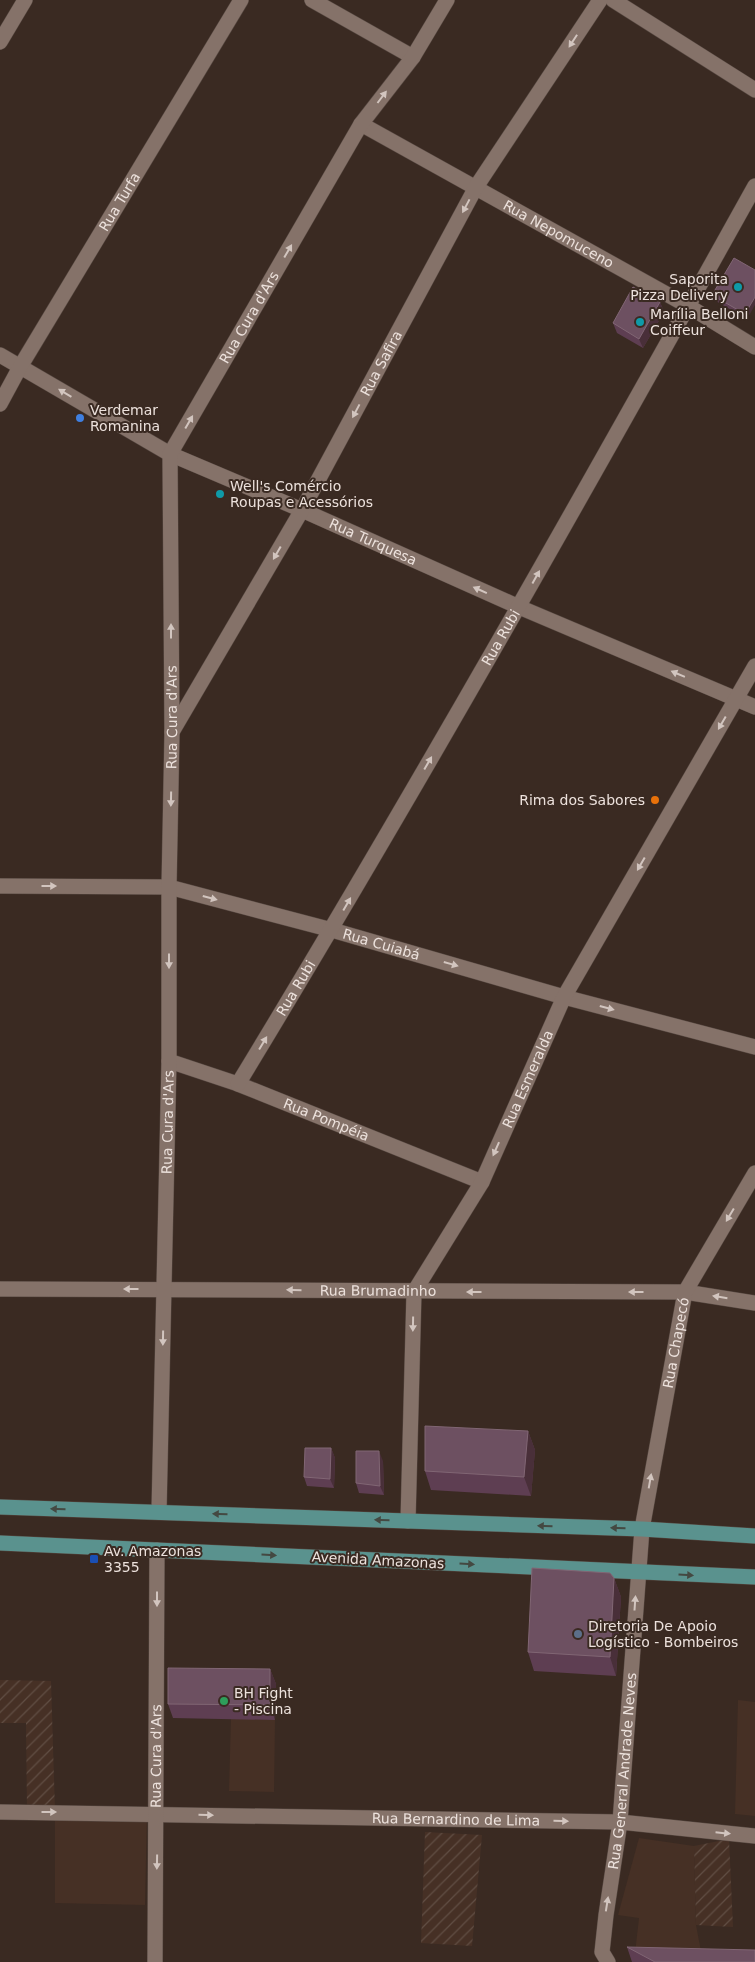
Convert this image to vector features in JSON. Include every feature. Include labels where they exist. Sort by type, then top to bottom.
[{"type":"main road","points":[[0,1507],[642,1529],[755,1536]]},
{"type":"main road","name":"Avenida Amazonas","points":[[0,1543],[755,1577]]},
{"type":"street","points":[[0,42],[25,0]]},
{"type":"street","name":"Rua Turfa","points":[[0,404],[20,367],[241,0]]},
{"type":"street","points":[[312,0],[413,56]]},
{"type":"street","name":"Rua Cura d'Ars","points":[[159,1512],[169,1060],[169,887],[172,733],[170,454],[361,124],[413,56],[448,0]]},
{"type":"street","name":"Rua Safira","points":[[172,733],[302,510],[476,187],[600,0]]},
{"type":"street","points":[[613,0],[755,90]]},
{"type":"street","name":"Rua Nepomuceno","points":[[361,124],[688,306],[755,347]]},
{"type":"street","name":"Rua Rubi","points":[[238,1084],[332,930],[519,607],[755,186]]},
{"type":"street","name":"Rua Turquesa","points":[[0,355],[170,454],[302,510],[519,607],[755,707]]},
{"type":"street","name":"Rua Esmeralda","points":[[414,1292],[482,1182],[564,997],[755,666]]},
{"type":"street","name":"Rua Cuiabá","points":[[0,886],[169,887],[332,930],[564,997],[755,1047]]},
{"type":"street","name":"Rua Pompéia","points":[[169,1060],[238,1084],[482,1182]]},
{"type":"street","name":"Rua Chapecó","points":[[642,1529],[685,1292],[755,1173]]},
{"type":"street","name":"Rua Brumadinho","points":[[0,1289],[685,1292],[755,1302]]},
{"type":"street","points":[[408,1521],[414,1292]]},
{"type":"street","name":"Rua General Andrade Neves","points":[[605,1957],[606,1915],[620,1822],[642,1529]]},
{"type":"street","name":"Rua Cura d'Ars","points":[[155,1962],[157,1550]]},
{"type":"street","name":"Rua Bernardino de Lima","points":[[0,1812],[620,1822],[755,1836]]},
{"type":"shaded area","points":[[0,1680],[51,1681],[55,1811],[27,1811],[26,1723],[0,1723]]},
{"type":"shaded area","points":[[738,1700],[755,1702],[755,1816],[735,1814]]},
{"type":"shaded area","points":[[231,1718],[275,1720],[274,1792],[229,1791]]},
{"type":"shaded area","points":[[55,1814],[147,1814],[145,1905],[55,1903]]},
{"type":"shaded area","points":[[425,1832],[482,1835],[472,1946],[421,1943]]},
{"type":"shaded area","points":[[639,1838],[694,1846],[696,1925],[703,1962],[634,1962],[639,1918],[618,1915]]},
{"type":"shaded area","points":[[729,1839],[733,1927],[696,1925],[694,1846]]},
{"type":"building","name":"Saporita Pizza Delivery","points":[[734,258],[755,270],[755,297],[745,314],[712,295]]},
{"type":"building","name":"Marília Belloni Coiffeur","points":[[633,287],[660,302],[639,339],[613,323]]},
{"type":"building","points":[[425,1426],[528,1431],[524,1477],[425,1471]]},
{"type":"building","points":[[305,1448],[331,1448],[330,1479],[304,1477]]},
{"type":"building","points":[[356,1451],[379,1451],[380,1486],[356,1483]]},
{"type":"building","name":"Diretoria De Apoio Logístico - Bombeiros","points":[[532,1568],[610,1573],[614,1578],[610,1657],[528,1652]]},
{"type":"building","points":[[168,1668],[270,1669],[270,1705],[168,1704]]},
{"type":"building","points":[[627,1947],[755,1950],[755,1962],[655,1962]]},
{"type":"place","name":"Saporita Pizza Delivery","points":[[738,287]]},
{"type":"place","name":"Marília Belloni Coiffeur","points":[[640,322]]},
{"type":"place","name":"Verdemar Romanina","points":[[80,418]]},
{"type":"place","name":"Well's Comércio Roupas e Acessórios","points":[[220,494]]},
{"type":"place","name":"Rima dos Sabores","points":[[655,800]]},
{"type":"place","name":"Av. Amazonas 3355","points":[[94,1559]]},
{"type":"place","name":"Diretoria De Apoio Logístico - Bombeiros","points":[[578,1634]]},
{"type":"place","name":"BH Fight - Piscina","points":[[224,1701]]}]
